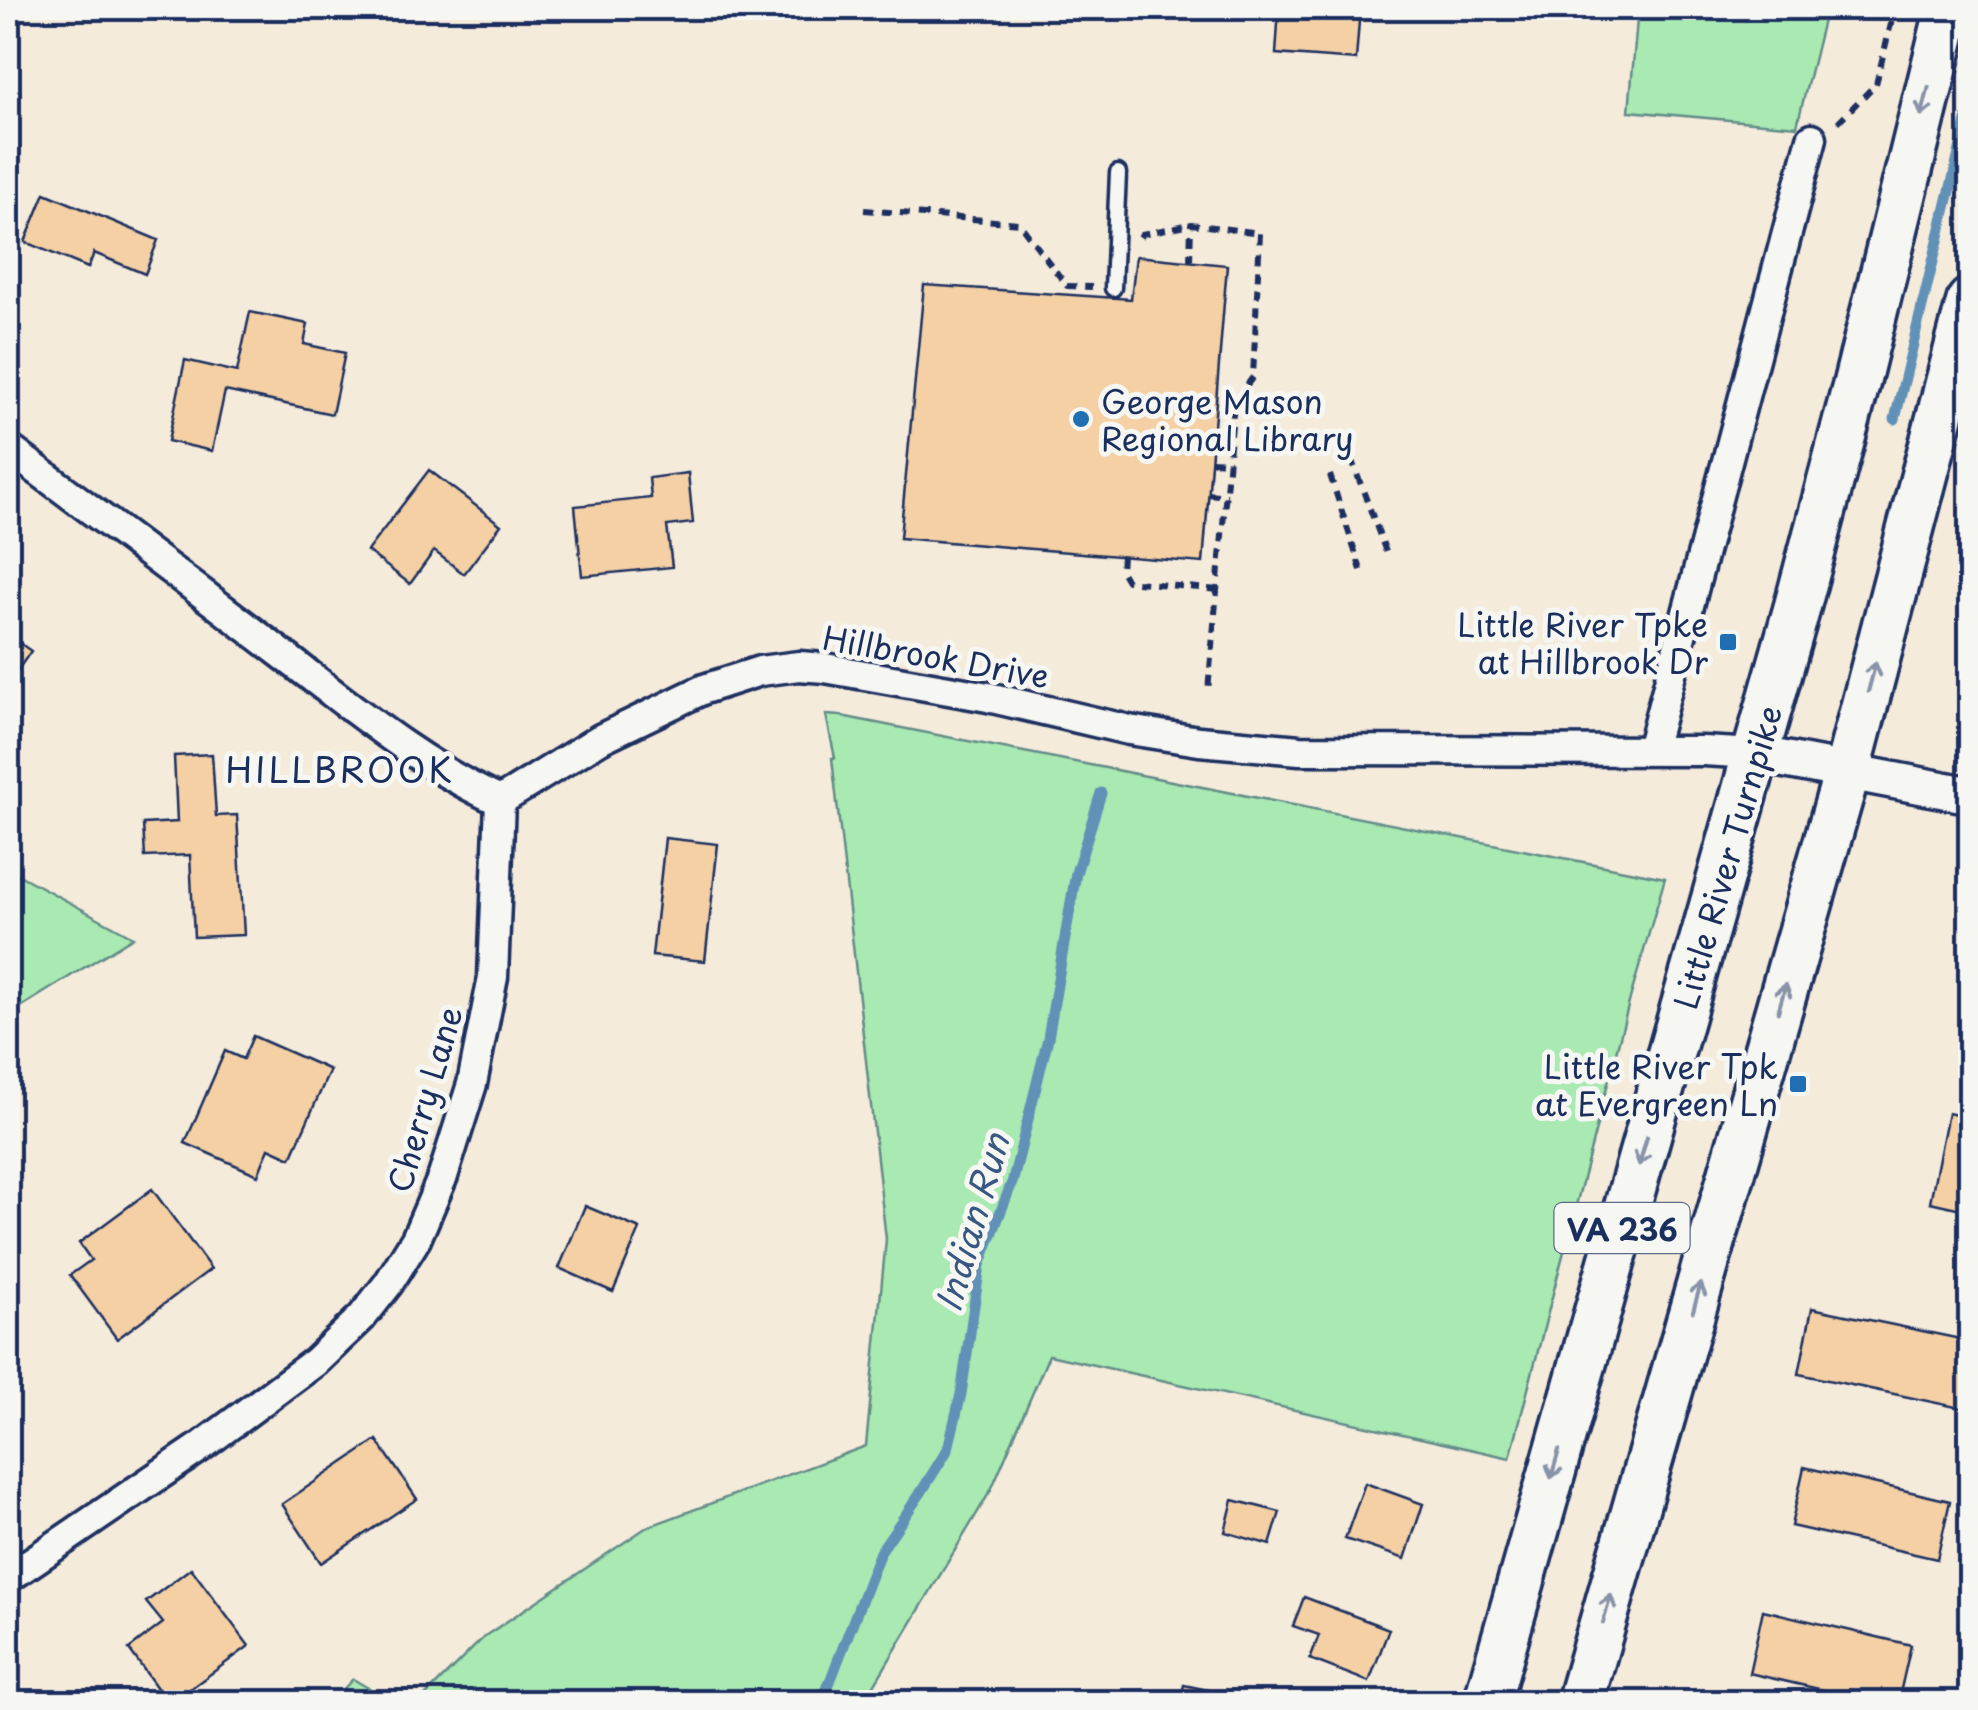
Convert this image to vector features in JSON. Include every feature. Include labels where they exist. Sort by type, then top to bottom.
[{"type":"main road","name":"Little River Turnpike","points":[[1487,1702],[1756,754],[1856,385],[1948,8]]},
{"type":"main road","name":"VA 236","points":[[1580,1702],[1847,772],[1970,302]]},
{"type":"street","points":[[1651,750],[1812,138]]},
{"type":"street","points":[[8,448],[384,731],[462,784],[500,801]]},
{"type":"street","name":"Hillbrook Drive","points":[[500,801],[600,740],[704,689],[760,671],[799,666],[988,697],[1129,730],[1300,750],[1703,750],[1756,754]]},
{"type":"street","points":[[1756,754],[1970,795]]},
{"type":"street","name":"Cherry Lane","points":[[8,1578],[199,1448],[315,1362],[362,1317],[416,1240],[444,1176],[472,1084],[493,977],[500,801]]},
{"type":"lane","points":[[1113,288],[1118,173]]},
{"type":"path","points":[[1812,138],[1835,126],[1876,84],[1895,8]]},
{"type":"path","points":[[864,210],[1020,224],[1067,286],[1128,291],[1132,250],[1142,234],[1192,224],[1260,233],[1253,377],[1234,402],[1227,496],[1229,520],[1208,691]]},
{"type":"path","points":[[1190,262],[1192,224]]},
{"type":"path","points":[[1351,458],[1386,552]]},
{"type":"path","points":[[1211,461],[1230,462]]},
{"type":"path","points":[[1330,476],[1362,574]]},
{"type":"path","points":[[1208,494],[1227,496]]},
{"type":"path","points":[[1122,556],[1121,572],[1127,581],[1219,590]]},
{"type":"green space","points":[[1638,8],[1826,8],[1797,126],[1629,111]]},
{"type":"green space","points":[[826,715],[1665,878],[1510,1458],[1049,1355],[991,1490],[864,1702],[419,1702],[485,1636],[647,1527],[866,1446],[886,1239],[835,758]]},
{"type":"green space","points":[[8,869],[133,937],[8,1015]]},
{"type":"green space","points":[[353,1679],[392,1702],[331,1702]]},
{"type":"building","points":[[1279,8],[1360,8],[1356,60],[1276,54]]},
{"type":"building","points":[[45,193],[158,240],[145,274],[94,253],[88,268],[25,242]]},
{"type":"building","name":"George Mason Regional Library","points":[[1136,256],[1227,265],[1203,563],[900,538],[924,285],[1131,299]]},
{"type":"building","points":[[250,312],[308,324],[304,344],[345,353],[332,414],[225,391],[212,451],[168,441],[185,360],[237,372]]},
{"type":"building","points":[[429,470],[501,525],[464,574],[434,551],[410,584],[367,551]]},
{"type":"building","points":[[688,473],[693,523],[667,526],[672,567],[582,576],[575,506],[651,498],[649,478]]},
{"type":"building","points":[[8,635],[31,651],[8,684]]},
{"type":"building","points":[[212,754],[216,816],[237,815],[244,935],[194,937],[190,855],[145,857],[143,824],[177,822],[174,756]]},
{"type":"building","points":[[665,838],[718,844],[705,961],[652,956]]},
{"type":"building","points":[[253,1036],[330,1070],[291,1158],[269,1148],[258,1175],[185,1143],[225,1051],[243,1059]]},
{"type":"building","points":[[1948,1113],[1970,1118],[1970,1211],[1930,1202]]},
{"type":"building","points":[[152,1189],[211,1269],[117,1339],[70,1275],[91,1260],[79,1243]]},
{"type":"building","points":[[585,1206],[640,1229],[613,1292],[559,1268]]},
{"type":"building","points":[[1812,1308],[1970,1341],[1970,1410],[1799,1374]]},
{"type":"building","points":[[377,1440],[417,1499],[321,1563],[282,1504]]},
{"type":"building","points":[[1804,1467],[1950,1501],[1937,1559],[1791,1526]]},
{"type":"building","points":[[1365,1483],[1423,1504],[1405,1559],[1345,1539]]},
{"type":"building","points":[[1233,1500],[1280,1512],[1270,1545],[1225,1532]]},
{"type":"building","points":[[191,1568],[249,1646],[167,1702],[129,1649],[163,1623],[146,1602]]},
{"type":"building","points":[[1304,1597],[1389,1629],[1369,1682],[1310,1659],[1319,1635],[1293,1626]]},
{"type":"building","points":[[1763,1610],[1911,1645],[1898,1702],[1875,1702],[1749,1673]]},
{"type":"building","points":[[1184,1685],[1267,1702],[1180,1702]]},
{"type":"waterway","points":[[1895,419],[1970,108]]},
{"type":"waterway","name":"Indian Run","points":[[822,1702],[880,1552],[948,1449],[961,1394],[980,1265],[1013,1180],[1048,1038],[1076,873],[1101,793]]},
{"type":"place","name":"George Mason Regional Library","points":[[1081,419]]},
{"type":"place","name":"Little River Tpke at Hillbrook Dr","points":[[1728,642]]},
{"type":"place","name":"Little River Tpk at Evergreen Ln","points":[[1798,1084]]},
{"type":"district","name":"HILLBROOK","points":[[340,768]]}]
